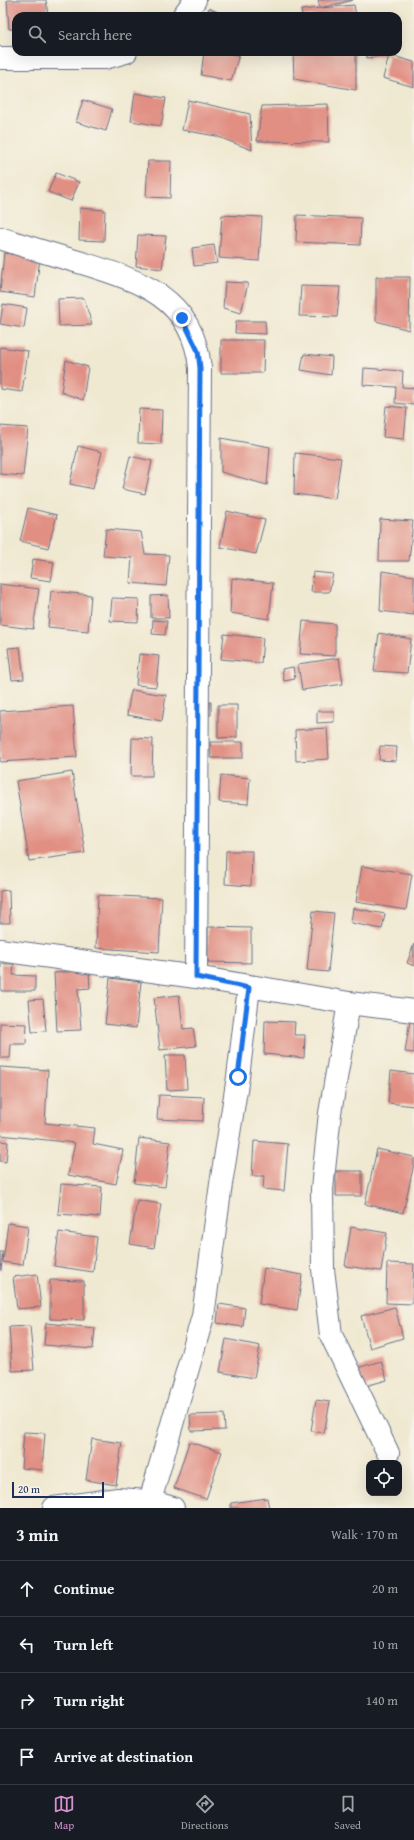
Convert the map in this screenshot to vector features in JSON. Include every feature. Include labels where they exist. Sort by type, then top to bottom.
[{"type":"street","points":[[186,12],[195,0]]},
{"type":"street","points":[[0,58],[105,58],[112,56]]},
{"type":"street","points":[[0,238],[116,274],[145,285],[172,305],[182,318],[198,351],[200,376],[196,977]]},
{"type":"street","points":[[0,950],[196,977],[249,988],[414,1011]]},
{"type":"street","points":[[148,1504],[203,1316],[221,1184],[238,1077],[249,988]]},
{"type":"street","points":[[349,1003],[330,1114],[322,1189],[323,1269],[331,1335],[388,1453]]},
{"type":"street","points":[[54,1508],[118,1499],[173,1508]]},
{"type":"building","points":[[7,0],[46,0],[48,12],[12,12],[12,29],[9,29]]},
{"type":"building","points":[[318,0],[353,0],[320,8]]},
{"type":"building","points":[[354,5],[355,12],[301,12],[301,10]]},
{"type":"building","points":[[209,8],[218,12],[208,12]]},
{"type":"building","points":[[203,56],[239,56],[231,81],[201,75]]},
{"type":"building","points":[[293,56],[356,56],[356,90],[294,79]]},
{"type":"building","points":[[367,56],[382,56],[367,58]]},
{"type":"building","points":[[389,56],[414,62],[414,87],[383,78]]},
{"type":"building","points":[[135,93],[166,98],[161,126],[131,121]]},
{"type":"building","points":[[83,100],[112,109],[106,131],[76,122]]},
{"type":"building","points":[[188,100],[250,114],[252,150],[216,136],[182,130]]},
{"type":"building","points":[[328,104],[329,142],[257,141],[262,106]]},
{"type":"building","points":[[148,161],[171,161],[170,198],[146,197]]},
{"type":"building","points":[[56,173],[79,182],[71,201],[48,192]]},
{"type":"building","points":[[80,208],[105,210],[104,241],[79,240]]},
{"type":"building","points":[[222,215],[262,217],[259,261],[219,258]]},
{"type":"building","points":[[297,215],[361,218],[360,245],[296,242]]},
{"type":"building","points":[[138,235],[166,236],[162,269],[136,266]]},
{"type":"building","points":[[214,245],[217,263],[194,266],[192,248]]},
{"type":"building","points":[[4,253],[40,258],[35,297],[0,292]]},
{"type":"building","points":[[376,277],[410,277],[409,330],[376,321]]},
{"type":"building","points":[[225,282],[248,283],[241,313],[223,308]]},
{"type":"building","points":[[301,286],[340,287],[337,317],[299,316]]},
{"type":"building","points":[[84,298],[92,325],[59,326],[58,299]]},
{"type":"building","points":[[3,304],[27,308],[24,328],[0,324]]},
{"type":"building","points":[[236,321],[265,321],[266,334],[235,333]]},
{"type":"building","points":[[221,340],[264,340],[263,373],[221,373]]},
{"type":"building","points":[[0,347],[28,351],[22,392],[0,389]]},
{"type":"building","points":[[304,354],[332,357],[331,375],[301,370]]},
{"type":"building","points":[[66,360],[88,367],[83,400],[61,392]]},
{"type":"building","points":[[364,368],[403,371],[402,387],[414,388],[414,405],[395,403],[396,387],[363,385]]},
{"type":"building","points":[[386,406],[407,408],[404,439],[383,437]]},
{"type":"building","points":[[139,409],[162,410],[161,444],[138,443]]},
{"type":"building","points":[[0,426],[28,428],[23,476],[0,474]]},
{"type":"building","points":[[221,438],[270,447],[267,485],[221,472]]},
{"type":"building","points":[[78,446],[102,452],[93,489],[70,484]]},
{"type":"building","points":[[295,453],[341,458],[335,499],[294,494]]},
{"type":"building","points":[[130,456],[152,461],[145,494],[122,489]]},
{"type":"building","points":[[28,508],[57,515],[48,548],[20,541]]},
{"type":"building","points":[[227,511],[265,520],[256,554],[220,547]]},
{"type":"building","points":[[380,519],[413,521],[409,561],[379,561]]},
{"type":"building","points":[[106,529],[141,532],[145,554],[169,555],[166,586],[130,583],[132,558],[103,556]]},
{"type":"building","points":[[33,559],[54,562],[51,581],[30,578]]},
{"type":"building","points":[[382,571],[414,576],[414,615],[380,611]]},
{"type":"building","points":[[313,572],[333,574],[329,592],[311,592]]},
{"type":"building","points":[[232,578],[273,583],[269,619],[230,613]]},
{"type":"building","points":[[0,584],[39,589],[33,629],[0,625]]},
{"type":"building","points":[[51,591],[91,595],[88,631],[48,627]]},
{"type":"building","points":[[168,595],[169,618],[151,618],[151,596]]},
{"type":"building","points":[[112,598],[139,599],[138,622],[110,621]]},
{"type":"building","points":[[153,620],[167,621],[165,635],[152,634]]},
{"type":"building","points":[[303,621],[335,624],[335,656],[300,654]]},
{"type":"building","points":[[379,633],[411,639],[407,673],[374,671]]},
{"type":"building","points":[[224,634],[263,638],[261,663],[221,659]]},
{"type":"building","points":[[20,647],[24,679],[12,680],[8,648]]},
{"type":"building","points":[[139,654],[159,656],[156,687],[136,685]]},
{"type":"building","points":[[339,658],[343,684],[302,690],[298,664]]},
{"type":"building","points":[[293,667],[295,679],[284,681],[282,669]]},
{"type":"building","points":[[131,690],[166,695],[162,721],[127,715]]},
{"type":"building","points":[[200,702],[211,702],[211,715],[200,715]]},
{"type":"building","points":[[218,705],[237,705],[237,737],[218,738]]},
{"type":"building","points":[[73,706],[77,757],[0,762],[0,711]]},
{"type":"building","points":[[317,711],[334,711],[334,722],[317,723]]},
{"type":"building","points":[[327,728],[329,759],[296,761],[295,730]]},
{"type":"building","points":[[132,738],[153,739],[152,776],[131,776]]},
{"type":"building","points":[[210,742],[243,742],[243,758],[211,758]]},
{"type":"building","points":[[380,746],[397,747],[396,761],[379,760]]},
{"type":"building","points":[[72,772],[85,853],[29,861],[16,781]]},
{"type":"building","points":[[221,775],[250,778],[248,804],[219,802]]},
{"type":"building","points":[[226,851],[252,851],[251,886],[225,884]]},
{"type":"building","points":[[362,866],[412,874],[406,910],[356,902]]},
{"type":"building","points":[[9,890],[10,923],[0,923],[0,891]]},
{"type":"building","points":[[98,895],[162,898],[159,952],[96,948]]},
{"type":"building","points":[[353,908],[385,914],[382,929],[351,923]]},
{"type":"building","points":[[313,911],[334,913],[328,972],[307,970]]},
{"type":"building","points":[[208,927],[251,928],[251,963],[208,962]]},
{"type":"building","points":[[414,944],[414,966],[407,963]]},
{"type":"building","points":[[1,964],[14,964],[13,975],[35,976],[35,991],[1,991]]},
{"type":"building","points":[[89,970],[90,988],[78,989],[81,1030],[57,1031],[54,973]]},
{"type":"building","points":[[110,978],[141,982],[136,1028],[105,1024]]},
{"type":"building","points":[[179,995],[183,1029],[193,1028],[196,1046],[160,1050],[154,998]]},
{"type":"building","points":[[43,999],[46,1031],[32,1032],[29,1000]]},
{"type":"building","points":[[410,1020],[414,1021],[414,1053],[405,1052]]},
{"type":"building","points":[[265,1021],[295,1022],[294,1035],[305,1035],[304,1058],[264,1054]]},
{"type":"building","points":[[0,1023],[27,1024],[26,1044],[11,1044],[10,1058],[0,1058]]},
{"type":"building","points":[[165,1055],[185,1055],[187,1089],[167,1090]]},
{"type":"building","points":[[0,1067],[48,1070],[45,1123],[95,1128],[93,1144],[123,1150],[116,1184],[68,1175],[75,1143],[0,1135]]},
{"type":"building","points":[[391,1071],[414,1074],[414,1106],[388,1103]]},
{"type":"building","points":[[159,1095],[204,1097],[203,1121],[157,1119]]},
{"type":"building","points":[[139,1138],[170,1142],[165,1187],[134,1183]]},
{"type":"building","points":[[0,1141],[8,1142],[6,1162],[0,1161]]},
{"type":"building","points":[[254,1141],[288,1144],[284,1191],[263,1189],[264,1176],[252,1176]]},
{"type":"building","points":[[377,1149],[414,1157],[414,1164],[403,1213],[365,1204]]},
{"type":"building","points":[[336,1171],[362,1171],[362,1196],[336,1196]]},
{"type":"building","points":[[61,1184],[102,1187],[100,1217],[58,1214]]},
{"type":"building","points":[[137,1200],[161,1204],[154,1248],[130,1244]]},
{"type":"building","points":[[8,1223],[28,1226],[23,1265],[3,1262]]},
{"type":"building","points":[[351,1227],[387,1233],[381,1271],[345,1266]]},
{"type":"building","points":[[59,1232],[97,1237],[93,1272],[54,1266]]},
{"type":"building","points":[[0,1252],[3,1252],[1,1270],[0,1270]]},
{"type":"building","points":[[387,1263],[414,1264],[412,1304],[386,1303]]},
{"type":"building","points":[[264,1268],[302,1275],[297,1310],[259,1304]]},
{"type":"building","points":[[37,1274],[41,1307],[17,1309],[13,1277]]},
{"type":"building","points":[[50,1280],[84,1281],[84,1320],[50,1319]]},
{"type":"building","points":[[219,1304],[245,1308],[243,1327],[217,1323]]},
{"type":"building","points":[[395,1307],[403,1338],[370,1348],[361,1316]]},
{"type":"building","points":[[46,1323],[95,1328],[93,1349],[44,1345]]},
{"type":"building","points":[[30,1326],[34,1370],[12,1371],[9,1327]]},
{"type":"building","points":[[226,1339],[260,1346],[254,1378],[220,1372]]},
{"type":"building","points":[[381,1361],[387,1380],[362,1387],[357,1368]]},
{"type":"building","points":[[316,1400],[330,1402],[324,1433],[311,1431]]},
{"type":"building","points":[[224,1414],[225,1430],[191,1431],[190,1415]]},
{"type":"building","points":[[24,1432],[45,1433],[42,1470],[21,1468]]},
{"type":"building","points":[[92,1439],[122,1443],[116,1485],[86,1480]]},
{"type":"building","points":[[189,1442],[222,1452],[206,1499],[174,1488]]},
{"type":"building","points":[[267,1498],[269,1508],[231,1508],[231,1503]]},
{"type":"route","points":[[182,318],[198,351],[200,368],[196,977],[249,988],[238,1077]]}]
